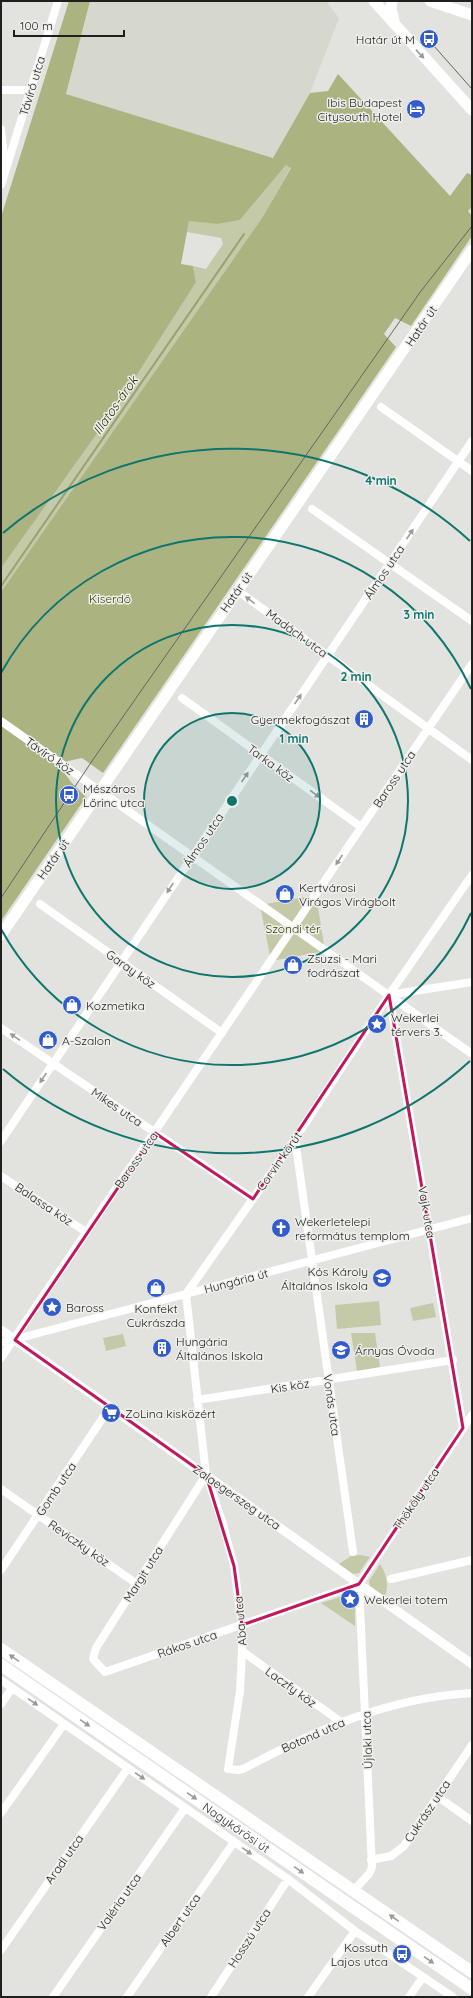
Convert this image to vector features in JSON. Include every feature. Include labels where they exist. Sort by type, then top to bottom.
[{"type":"main road","points":[[374,1],[472,110]]},
{"type":"main road","points":[[392,1],[391,9],[395,25]]},
{"type":"main road","points":[[430,1],[472,15]]},
{"type":"main road","name":"Határ út","points":[[1,935],[472,250]]},
{"type":"main road","name":"Nagykőrösi út","points":[[1,1649],[472,1972]]},
{"type":"main road","name":"Nagykőrösi út","points":[[1,1665],[472,1989]]},
{"type":"street","name":"Távíró utca","points":[[1,184],[58,1]]},
{"type":"street","points":[[384,1],[387,15]]},
{"type":"street","points":[[1,90],[30,90]]},
{"type":"street","name":"Távíró utca","points":[[1,129],[5,171]]},
{"type":"street","points":[[381,407],[472,471]]},
{"type":"street","name":"Álmos utca","points":[[1,1141],[472,441]]},
{"type":"street","points":[[312,509],[472,621]]},
{"type":"street","name":"Madách utca","points":[[238,590],[472,760]]},
{"type":"street","name":"Baross utca","points":[[1,1358],[15,1340],[86,1232],[155,1133],[472,664]]},
{"type":"street","name":"Tarka köz","points":[[182,698],[361,827]]},
{"type":"street","name":"Távíró köz","points":[[1,721],[100,791]]},
{"type":"street","points":[[100,791],[472,1054]]},
{"type":"street","name":"Corvin körút","points":[[186,1294],[295,1139],[389,995],[472,875]]},
{"type":"street","name":"Garay köz","points":[[40,904],[222,1033]]},
{"type":"street","points":[[389,995],[472,982]]},
{"type":"street","name":"Vajk utca","points":[[389,995],[453,1360],[463,1428]]},
{"type":"street","name":"Mikes utca","points":[[1,1028],[253,1199]]},
{"type":"street","name":"Vonás utca","points":[[295,1139],[353,1552]]},
{"type":"street","name":"Balassa köz","points":[[1,1176],[86,1232]]},
{"type":"street","name":"Hungária út","points":[[1,1343],[472,1218]]},
{"type":"street","points":[[186,1294],[206,1475]]},
{"type":"street","name":"Zalaegerszeg utca","points":[[1,1330],[472,1664]]},
{"type":"street","name":"Kis köz","points":[[197,1400],[453,1360]]},
{"type":"street","name":"Gomb utca","points":[[1,1570],[110,1407]]},
{"type":"street","name":"Thököly utca","points":[[359,1584],[472,1415]]},
{"type":"street","points":[[463,1428],[472,1427]]},
{"type":"street","name":"Margit utca","points":[[105,1672],[94,1659],[96,1648],[206,1475]]},
{"type":"street","name":"Aba utca","points":[[206,1475],[222,1521],[234,1566],[242,1625],[240,1691],[228,1769]]},
{"type":"street","name":"Reviczky köz","points":[[1,1489],[137,1584]]},
{"type":"street","points":[[391,1578],[472,1560]]},
{"type":"street","name":"Rákos utca","points":[[105,1672],[359,1584]]},
{"type":"street","name":"Újlaki utca","points":[[354,1890],[370,1874],[371,1860],[366,1713],[359,1584]]},
{"type":"street","name":"Laczfy köz","points":[[242,1651],[340,1722]]},
{"type":"street","name":"Nagykőrösi út","points":[[1,1680],[288,1879],[355,1931],[453,1997]]},
{"type":"street","points":[[1,1704],[12,1688]]},
{"type":"street","name":"Botond utca","points":[[228,1769],[243,1769],[286,1746],[340,1722],[366,1713],[399,1703],[472,1693]]},
{"type":"street","points":[[1,1813],[64,1724]]},
{"type":"street","name":"Cukrász utca","points":[[371,1860],[384,1858],[398,1852],[404,1846],[472,1745]]},
{"type":"street","name":"Aradi utca","points":[[1,1950],[128,1768]]},
{"type":"street","points":[[437,1796],[472,1821]]},
{"type":"street","name":"Valéria utca","points":[[53,1997],[185,1808]]},
{"type":"street","name":"Albert utca","points":[[127,1997],[234,1842]]},
{"type":"street","name":"Hosszú utca","points":[[211,1997],[288,1879]]},
{"type":"street","points":[[308,1997],[355,1931]]},
{"type":"street","points":[[409,1997],[423,1977]]},
{"type":"highlighted area","points":[[389,995],[463,1428],[359,1584],[242,1625],[234,1566],[206,1475],[15,1340],[155,1133],[253,1199]]},
{"type":"shaded area","points":[[90,1],[326,1],[339,18],[310,93],[273,158],[66,94]]},
{"type":"green space","name":"Kiserdő","points":[[69,1],[90,1],[66,94],[273,158],[310,93],[328,91],[338,74],[450,196],[467,173],[472,175],[472,207],[468,211],[472,216],[472,236],[411,326],[395,318],[384,334],[396,347],[103,773],[82,758],[68,761],[63,771],[71,782],[86,797],[1,921],[1,592],[262,218],[291,168],[286,165],[240,220],[218,224],[189,221],[181,264],[193,266],[196,282],[122,398],[1,568],[1,217]]},
{"type":"green space","points":[[286,165],[291,167],[262,218],[1,592],[1,568],[196,282],[193,266],[206,269],[223,244],[221,238],[187,232],[189,220],[218,224],[240,220]]},
{"type":"green space","name":"Szondi tér","points":[[316,895],[325,951],[271,961],[260,905]]},
{"type":"green space","points":[[379,1301],[381,1325],[337,1329],[335,1305]]},
{"type":"green space","points":[[433,1303],[436,1317],[413,1321],[410,1308]]},
{"type":"green space","points":[[351,1333],[375,1333],[380,1367],[357,1371]]},
{"type":"green space","points":[[123,1334],[126,1346],[106,1351],[103,1338]]},
{"type":"green space","points":[[361,1555],[370,1557],[359,1573],[353,1574],[339,1564],[351,1556]]},
{"type":"green space","points":[[380,1564],[387,1580],[385,1597],[370,1586],[369,1581]]},
{"type":"green space","points":[[343,1596],[355,1604],[355,1626],[321,1603]]},
{"type":"waterway","name":"Illatos-árok","points":[[1,586],[244,234]]},
{"type":"tram line","points":[[426,37],[472,89]]},
{"type":"tram line","points":[[1,898],[92,761],[421,291],[472,226]]},
{"type":"place","name":"Határ út M","points":[[429,39]]},
{"type":"place","name":"Ibis Budapest Citysouth Hotel","points":[[416,109]]},
{"type":"place","name":"Gyermekfogászat","points":[[364,719]]},
{"type":"place","name":"Mészáros Lőrinc utca","points":[[69,795]]},
{"type":"place","name":"Kertvárosi Virágos Virágbolt","points":[[285,894]]},
{"type":"place","name":"Zsuzsi - Mari fodrászat","points":[[293,965]]},
{"type":"place","name":"Kozmetika","points":[[72,1005]]},
{"type":"place","name":"Wekerlei térvers 3.","points":[[377,1024]]},
{"type":"place","name":"A-Szalon","points":[[48,1040]]},
{"type":"place","name":"Wekerletelepi református templom","points":[[281,1228]]},
{"type":"place","name":"Kós Károly Általános Iskola","points":[[382,1278]]},
{"type":"place","name":"Konfekt Cukrászda","points":[[156,1288]]},
{"type":"place","name":"Baross","points":[[52,1307]]},
{"type":"place","name":"Hungária Általános Iskola","points":[[162,1348]]},
{"type":"place","name":"Árnyas Óvoda","points":[[341,1350]]},
{"type":"place","name":"ZoLina kisközért","points":[[111,1413]]},
{"type":"place","name":"Wekerlei totem","points":[[350,1599]]},
{"type":"place","name":"Kossuth Lajos utca","points":[[402,1954]]}]
